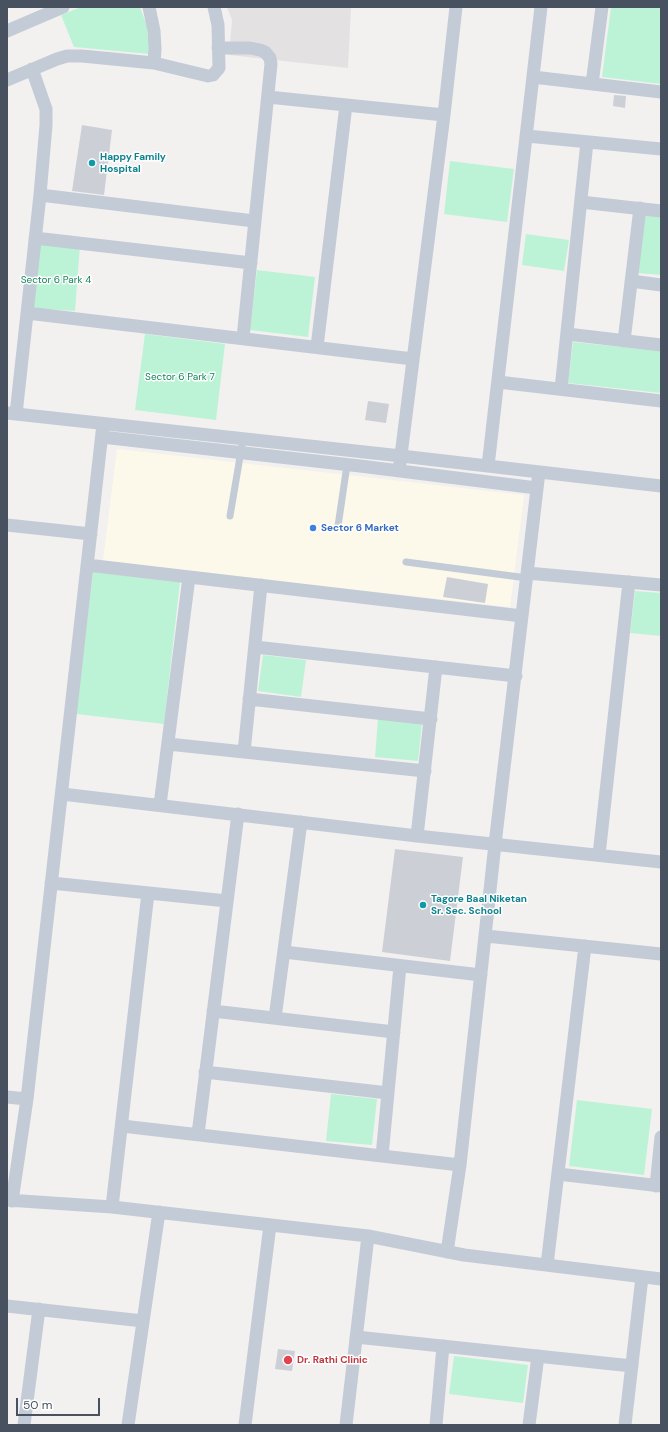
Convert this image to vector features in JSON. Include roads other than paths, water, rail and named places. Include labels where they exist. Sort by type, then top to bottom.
[{"type":"street","points":[[7,31],[63,7]]},
{"type":"street","points":[[149,7],[154,31],[154,63]]},
{"type":"street","points":[[7,80],[67,56],[82,56],[154,63],[208,76],[212,75],[219,68],[217,18],[214,7]]},
{"type":"street","points":[[399,471],[444,115],[456,7]]},
{"type":"street","points":[[488,466],[541,7]]},
{"type":"street","points":[[592,84],[602,7]]},
{"type":"street","points":[[218,48],[250,48],[265,52],[270,58],[271,64],[243,338]]},
{"type":"street","points":[[32,69],[46,110],[46,116],[40,195],[27,313],[12,414],[661,486]]},
{"type":"street","points":[[533,77],[661,92]]},
{"type":"street","points":[[268,97],[444,115]]},
{"type":"street","points":[[317,347],[346,104]]},
{"type":"street","points":[[527,136],[661,149]]},
{"type":"street","points":[[561,389],[587,142]]},
{"type":"street","points":[[40,195],[254,221]]},
{"type":"street","points":[[581,202],[661,211]]},
{"type":"street","points":[[624,341],[640,208]]},
{"type":"street","points":[[35,238],[251,263]]},
{"type":"street","points":[[631,281],[661,285]]},
{"type":"street","points":[[27,313],[413,359]]},
{"type":"street","points":[[567,334],[661,345]]},
{"type":"street","points":[[498,382],[661,401]]},
{"type":"street","points":[[103,424],[27,1099],[9,1201],[112,1207],[368,1236],[448,1252],[661,1279]]},
{"type":"street","points":[[102,437],[347,464],[537,488]]},
{"type":"street","points":[[448,1252],[460,1165],[495,844],[539,472]]},
{"type":"street","points":[[7,525],[91,534]]},
{"type":"street","points":[[87,565],[522,616]]},
{"type":"street","points":[[527,576],[661,585]]},
{"type":"street","points":[[160,805],[189,577]]},
{"type":"street","points":[[599,855],[629,582]]},
{"type":"street","points":[[244,752],[261,585]]},
{"type":"street","points":[[255,647],[516,676]]},
{"type":"street","points":[[417,836],[436,668]]},
{"type":"street","points":[[249,699],[430,719]]},
{"type":"street","points":[[168,744],[425,771]]},
{"type":"street","points":[[62,794],[417,836],[661,862]]},
{"type":"street","points":[[198,1134],[238,814]]},
{"type":"street","points":[[275,1018],[301,822]]},
{"type":"street","points":[[51,883],[227,900]]},
{"type":"street","points":[[112,1207],[148,893]]},
{"type":"street","points":[[486,936],[661,954]]},
{"type":"street","points":[[547,1265],[585,946]]},
{"type":"street","points":[[284,952],[481,975]]},
{"type":"street","points":[[382,1156],[400,966]]},
{"type":"street","points":[[213,1011],[394,1032]]},
{"type":"street","points":[[206,1072],[388,1093]]},
{"type":"street","points":[[7,1097],[27,1099]]},
{"type":"street","points":[[122,1126],[460,1165]]},
{"type":"street","points":[[558,1174],[659,1186],[661,1137]]},
{"type":"street","points":[[128,1425],[159,1212]]},
{"type":"street","points":[[245,1425],[270,1225]]},
{"type":"street","points":[[346,1425],[368,1236]]},
{"type":"street","points":[[626,1425],[642,1277]]},
{"type":"street","points":[[7,1306],[143,1321]]},
{"type":"street","points":[[24,1425],[39,1309]]},
{"type":"street","points":[[356,1337],[632,1366]]},
{"type":"street","points":[[436,1425],[444,1346]]},
{"type":"street","points":[[528,1425],[538,1356]]},
{"type":"lane","points":[[230,516],[243,439]]},
{"type":"lane","points":[[338,526],[347,464]]},
{"type":"lane","points":[[406,562],[527,576]]},
{"type":"place","name":"Happy Family Hospital","points":[[92,163]]},
{"type":"place","name":"Sector 6 Market","points":[[313,528]]},
{"type":"place","name":"Tagore Baal Niketan Sr. Sec. School","points":[[423,905]]},
{"type":"place","name":"Dr. Rathi Clinic","points":[[288,1360]]},
{"type":"park label","name":"Sector 6 Park 4","points":[[56,280]]},
{"type":"park label","name":"Sector 6 Park 7","points":[[180,377]]}]
